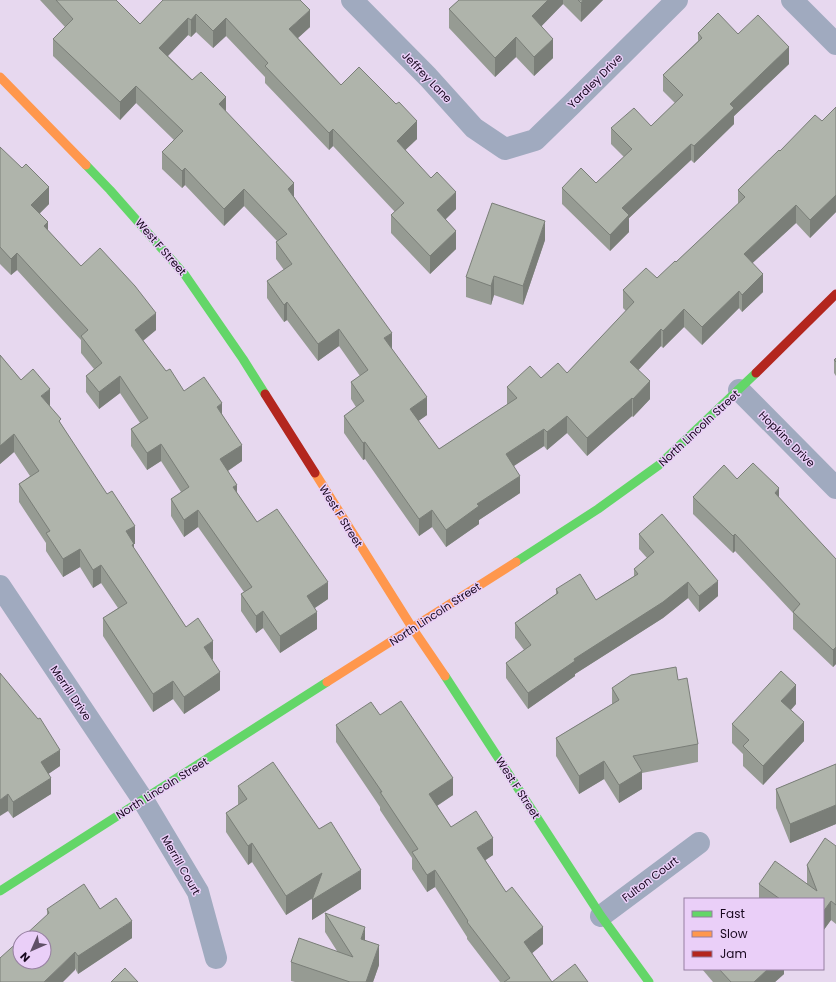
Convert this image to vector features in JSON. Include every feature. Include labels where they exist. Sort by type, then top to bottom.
[{"type":"street","name":"Jeffrey Lane","points":[[352,0],[428,77],[474,128],[504,149]]},
{"type":"street","name":"Yardley Drive","points":[[504,149],[535,140],[677,0]]},
{"type":"street","points":[[792,0],[836,44]]},
{"type":"street","name":"West F Street","points":[[0,77],[110,190],[186,274],[243,359],[413,629],[501,761],[601,916],[648,982]]},
{"type":"street","name":"North Lincoln Street","points":[[0,891],[413,629],[598,509],[659,465],[739,390],[836,294]]},
{"type":"street","name":"Hopkins Drive","points":[[739,390],[836,488]]},
{"type":"street","name":"Merrill Drive","points":[[0,586],[143,800]]},
{"type":"street","name":"Merrill Court","points":[[143,800],[198,892],[216,958]]},
{"type":"street","name":"Fulton Court","points":[[601,916],[699,843]]},
{"type":"building","points":[[56,0],[116,0],[140,24],[163,0],[300,0],[310,10],[289,29],[341,85],[359,67],[396,104],[399,102],[417,121],[397,141],[431,178],[437,172],[456,192],[437,210],[456,231],[430,256],[391,215],[404,203],[333,129],[329,133],[265,66],[268,63],[226,18],[213,31],[196,14],[191,20],[188,18],[159,48],[192,80],[201,72],[226,97],[219,104],[294,183],[288,189],[392,333],[384,338],[427,397],[410,409],[439,449],[517,398],[507,387],[530,366],[541,378],[558,363],[567,373],[634,302],[623,290],[646,268],[657,278],[675,261],[676,262],[745,197],[738,190],[779,150],[780,151],[815,115],[822,121],[836,107],[836,195],[810,220],[796,205],[744,254],[763,274],[742,295],[739,291],[702,327],[684,309],[663,331],[661,329],[630,362],[650,381],[633,399],[632,398],[587,438],[567,416],[547,432],[544,429],[506,454],[520,476],[477,504],[479,506],[446,530],[432,510],[419,519],[365,442],[363,443],[344,416],[364,401],[351,382],[368,370],[339,329],[318,344],[287,302],[284,305],[267,281],[292,264],[276,242],[287,234],[244,189],[224,209],[185,168],[182,171],[162,152],[183,131],[136,86],[120,102],[53,39],[73,19]]},
{"type":"building","points":[[459,0],[548,0],[532,16],[553,39],[534,57],[516,37],[495,58],[449,9]]},
{"type":"building","points":[[718,13],[738,34],[758,15],[789,47],[730,104],[734,108],[694,146],[691,144],[622,208],[629,215],[610,235],[562,188],[581,168],[596,183],[632,149],[611,128],[634,108],[651,126],[683,95],[663,75],[702,38],[698,33]]},
{"type":"building","points":[[0,147],[22,168],[26,164],[49,187],[31,205],[48,222],[44,226],[81,266],[100,248],[135,286],[156,313],[135,330],[166,371],[170,369],[184,391],[204,377],[222,403],[217,407],[242,445],[220,459],[237,485],[233,487],[257,522],[277,509],[328,582],[307,596],[317,612],[280,636],[263,611],[256,616],[241,594],[252,587],[198,510],[184,520],[171,499],[189,487],[161,444],[147,453],[131,429],[148,418],[120,376],[99,392],[86,376],[102,363],[81,336],[88,330],[17,253],[11,259],[0,247]]},
{"type":"building","points":[[492,203],[545,221],[523,286],[494,276],[491,286],[466,277]]},
{"type":"building","points":[[0,355],[21,380],[33,369],[50,389],[41,396],[61,419],[59,421],[107,494],[112,491],[135,526],[126,531],[134,544],[132,545],[186,627],[198,618],[213,641],[204,647],[220,672],[184,697],[173,681],[153,694],[103,618],[127,603],[101,565],[93,570],[80,549],[63,559],[46,533],[50,531],[19,484],[39,471],[14,434],[0,446]]},
{"type":"building","points":[[753,463],[779,488],[775,493],[836,559],[836,647],[833,650],[793,612],[800,604],[735,534],[733,536],[693,497],[724,465],[737,479]]},
{"type":"building","points":[[662,514],[718,581],[699,596],[688,582],[663,602],[574,659],[575,661],[528,693],[506,663],[531,645],[515,623],[558,593],[556,589],[580,574],[596,600],[638,574],[634,569],[654,552],[639,534]]},
{"type":"building","points":[[676,667],[678,680],[687,678],[698,744],[633,756],[642,771],[619,785],[604,761],[579,776],[556,738],[619,700],[612,688],[631,675]]},
{"type":"building","points":[[781,671],[796,685],[781,701],[804,722],[763,766],[743,746],[749,740],[732,724]]},
{"type":"building","points":[[0,673],[38,719],[40,718],[60,750],[41,762],[51,778],[13,802],[8,794],[0,800]]},
{"type":"building","points":[[401,701],[453,778],[429,794],[451,827],[476,811],[493,838],[477,848],[506,892],[512,887],[543,927],[524,942],[552,982],[504,982],[510,978],[467,922],[468,921],[435,870],[427,875],[412,852],[418,849],[380,792],[382,792],[336,725],[371,702],[380,715]]},
{"type":"building","points":[[273,762],[319,829],[331,822],[361,870],[312,900],[322,873],[286,896],[252,843],[248,846],[226,813],[247,799],[238,786]]},
{"type":"building","points":[[836,764],[836,805],[790,824],[776,789]]},
{"type":"building","points":[[825,838],[836,846],[836,905],[831,901],[824,911],[824,898],[779,898],[759,884],[775,861],[817,891],[807,865]]},
{"type":"building","points":[[84,884],[100,909],[116,898],[132,921],[78,956],[75,952],[44,982],[0,982],[0,958],[12,947],[12,970],[52,970],[52,930],[31,930],[49,913],[47,909]]},
{"type":"building","points":[[325,913],[365,927],[361,939],[379,945],[366,982],[350,982],[291,962],[299,938],[353,957]]},
{"type":"building","points":[[575,964],[588,982],[552,982]]},
{"type":"building","points":[[125,968],[138,982],[111,982]]},
{"type":"building","points":[[720,970],[767,970],[754,982],[731,982]]},
{"type":"traffic: fast","points":[[86,165],[185,275],[243,359],[265,394]]},
{"type":"traffic: fast","points":[[516,562],[598,509],[659,465],[756,373]]},
{"type":"traffic: fast","points":[[445,676],[601,916],[649,982]]},
{"type":"traffic: fast","points":[[0,891],[327,682]]},
{"type":"traffic: slow","points":[[0,77],[86,165]]},
{"type":"traffic: slow","points":[[315,473],[413,629],[445,676]]},
{"type":"traffic: slow","points":[[327,682],[516,562]]},
{"type":"traffic: jam","points":[[756,373],[836,294]]},
{"type":"traffic: jam","points":[[265,394],[315,473]]}]
